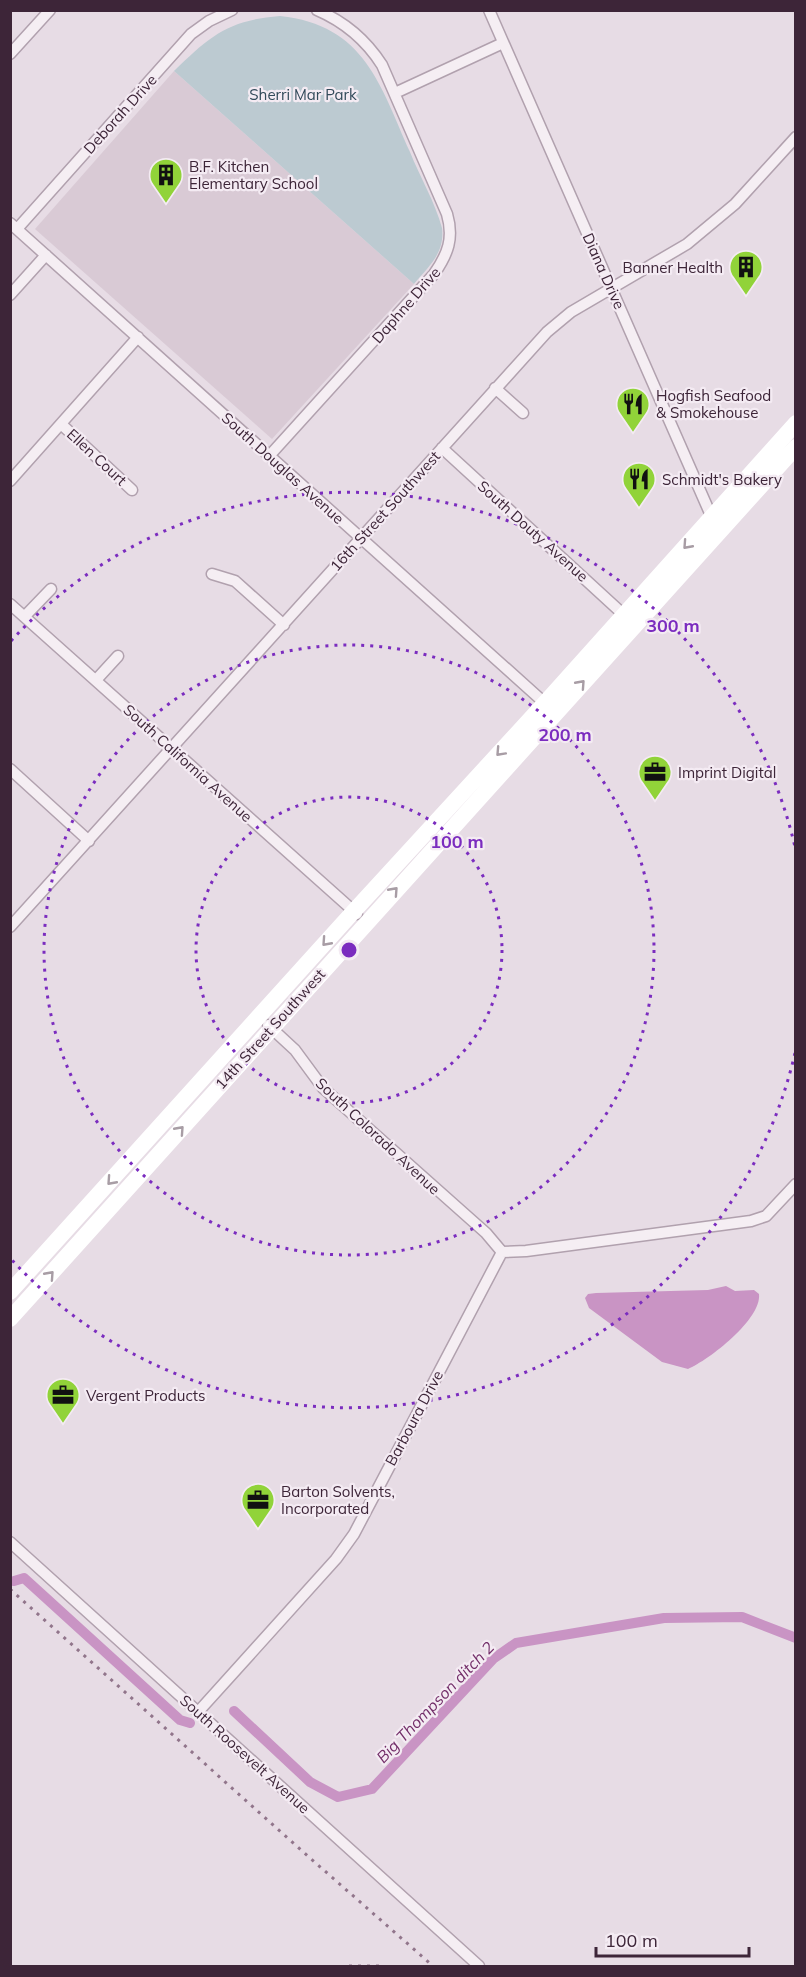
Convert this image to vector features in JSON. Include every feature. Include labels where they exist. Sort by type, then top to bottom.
[{"type":"main road","name":"14th Street Southwest","points":[[10,1292],[258,1017],[360,917],[550,708],[716,524],[795,423]]},
{"type":"main road","name":"14th Street Southwest","points":[[550,708],[624,615],[795,447]]},
{"type":"main road","name":"14th Street Southwest","points":[[10,1318],[271,1028],[360,917]]},
{"type":"street","points":[[10,54],[50,10]]},
{"type":"street","name":"Deborah Drive","points":[[14,226],[191,34],[209,21],[232,10]]},
{"type":"street","points":[[317,10],[345,24],[371,48],[395,93],[503,43]]},
{"type":"street","name":"Diana Drive","points":[[489,10],[716,524]]},
{"type":"street","name":"Daphne Drive","points":[[270,455],[435,274],[448,251],[451,231],[447,214],[395,93]]},
{"type":"street","name":"16th Street Southwest","points":[[10,927],[495,388],[559,321],[687,244],[711,226],[735,204],[795,137]]},
{"type":"street","name":"South Douglas Avenue","points":[[14,226],[550,708]]},
{"type":"street","points":[[10,295],[46,255]]},
{"type":"street","points":[[10,480],[138,338]]},
{"type":"street","points":[[495,388],[523,413]]},
{"type":"street","name":"Ellen Court","points":[[61,424],[132,490]]},
{"type":"street","name":"South Douty Avenue","points":[[442,448],[624,615]]},
{"type":"street","points":[[212,574],[235,581],[284,625]]},
{"type":"street","points":[[25,616],[51,590]]},
{"type":"street","name":"South California Avenue","points":[[10,604],[360,917]]},
{"type":"street","points":[[96,680],[118,656]]},
{"type":"street","points":[[10,769],[89,841]]},
{"type":"street","name":"South Colorado Avenue","points":[[258,1017],[296,1050],[323,1088],[486,1233],[502,1252]]},
{"type":"street","points":[[502,1252],[537,1250],[751,1221],[766,1216],[795,1184]]},
{"type":"street","name":"Barboura Drive","points":[[198,1712],[336,1558],[354,1534],[502,1252]]},
{"type":"street","name":"South Roosevelt Avenue","points":[[10,1542],[479,1966]]},
{"type":"shaded area","points":[[174,71],[414,284],[272,439],[35,229]]},
{"type":"shaded area","points":[[726,1286],[735,1291],[754,1290],[759,1294],[758,1304],[752,1315],[732,1338],[688,1369],[662,1362],[589,1308],[585,1298],[588,1294],[596,1293],[708,1290]]},
{"type":"green space","name":"Sherri Mar Park","points":[[280,16],[309,22],[332,32],[351,45],[366,62],[389,104],[442,228],[441,245],[438,252],[414,284],[174,71],[198,48],[221,32],[247,21]]},
{"type":"waterway","name":"Big Thompson ditch 2","points":[[14,1581],[24,1578],[180,1720],[190,1723]]},
{"type":"waterway","name":"Big Thompson ditch 2","points":[[234,1711],[310,1782],[338,1797],[372,1789],[493,1659],[516,1643],[664,1618],[742,1617],[796,1638]]},
{"type":"railway","points":[[10,1589],[433,1966]]},
{"type":"railway","points":[[349,1966],[379,1966]]},
{"type":"place","name":"B.F. Kitchen Elementary School","points":[[166,204]]},
{"type":"place","name":"Banner Health","points":[[746,296]]},
{"type":"place","name":"Hogfish Seafood & Smokehouse","points":[[633,433]]},
{"type":"place","name":"Schmidt's Bakery","points":[[639,508]]},
{"type":"place","name":"Imprint Digital","points":[[655,801]]},
{"type":"place","name":"Vergent Products","points":[[63,1424]]},
{"type":"place","name":"Barton Solvents, Incorporated","points":[[258,1529]]}]
